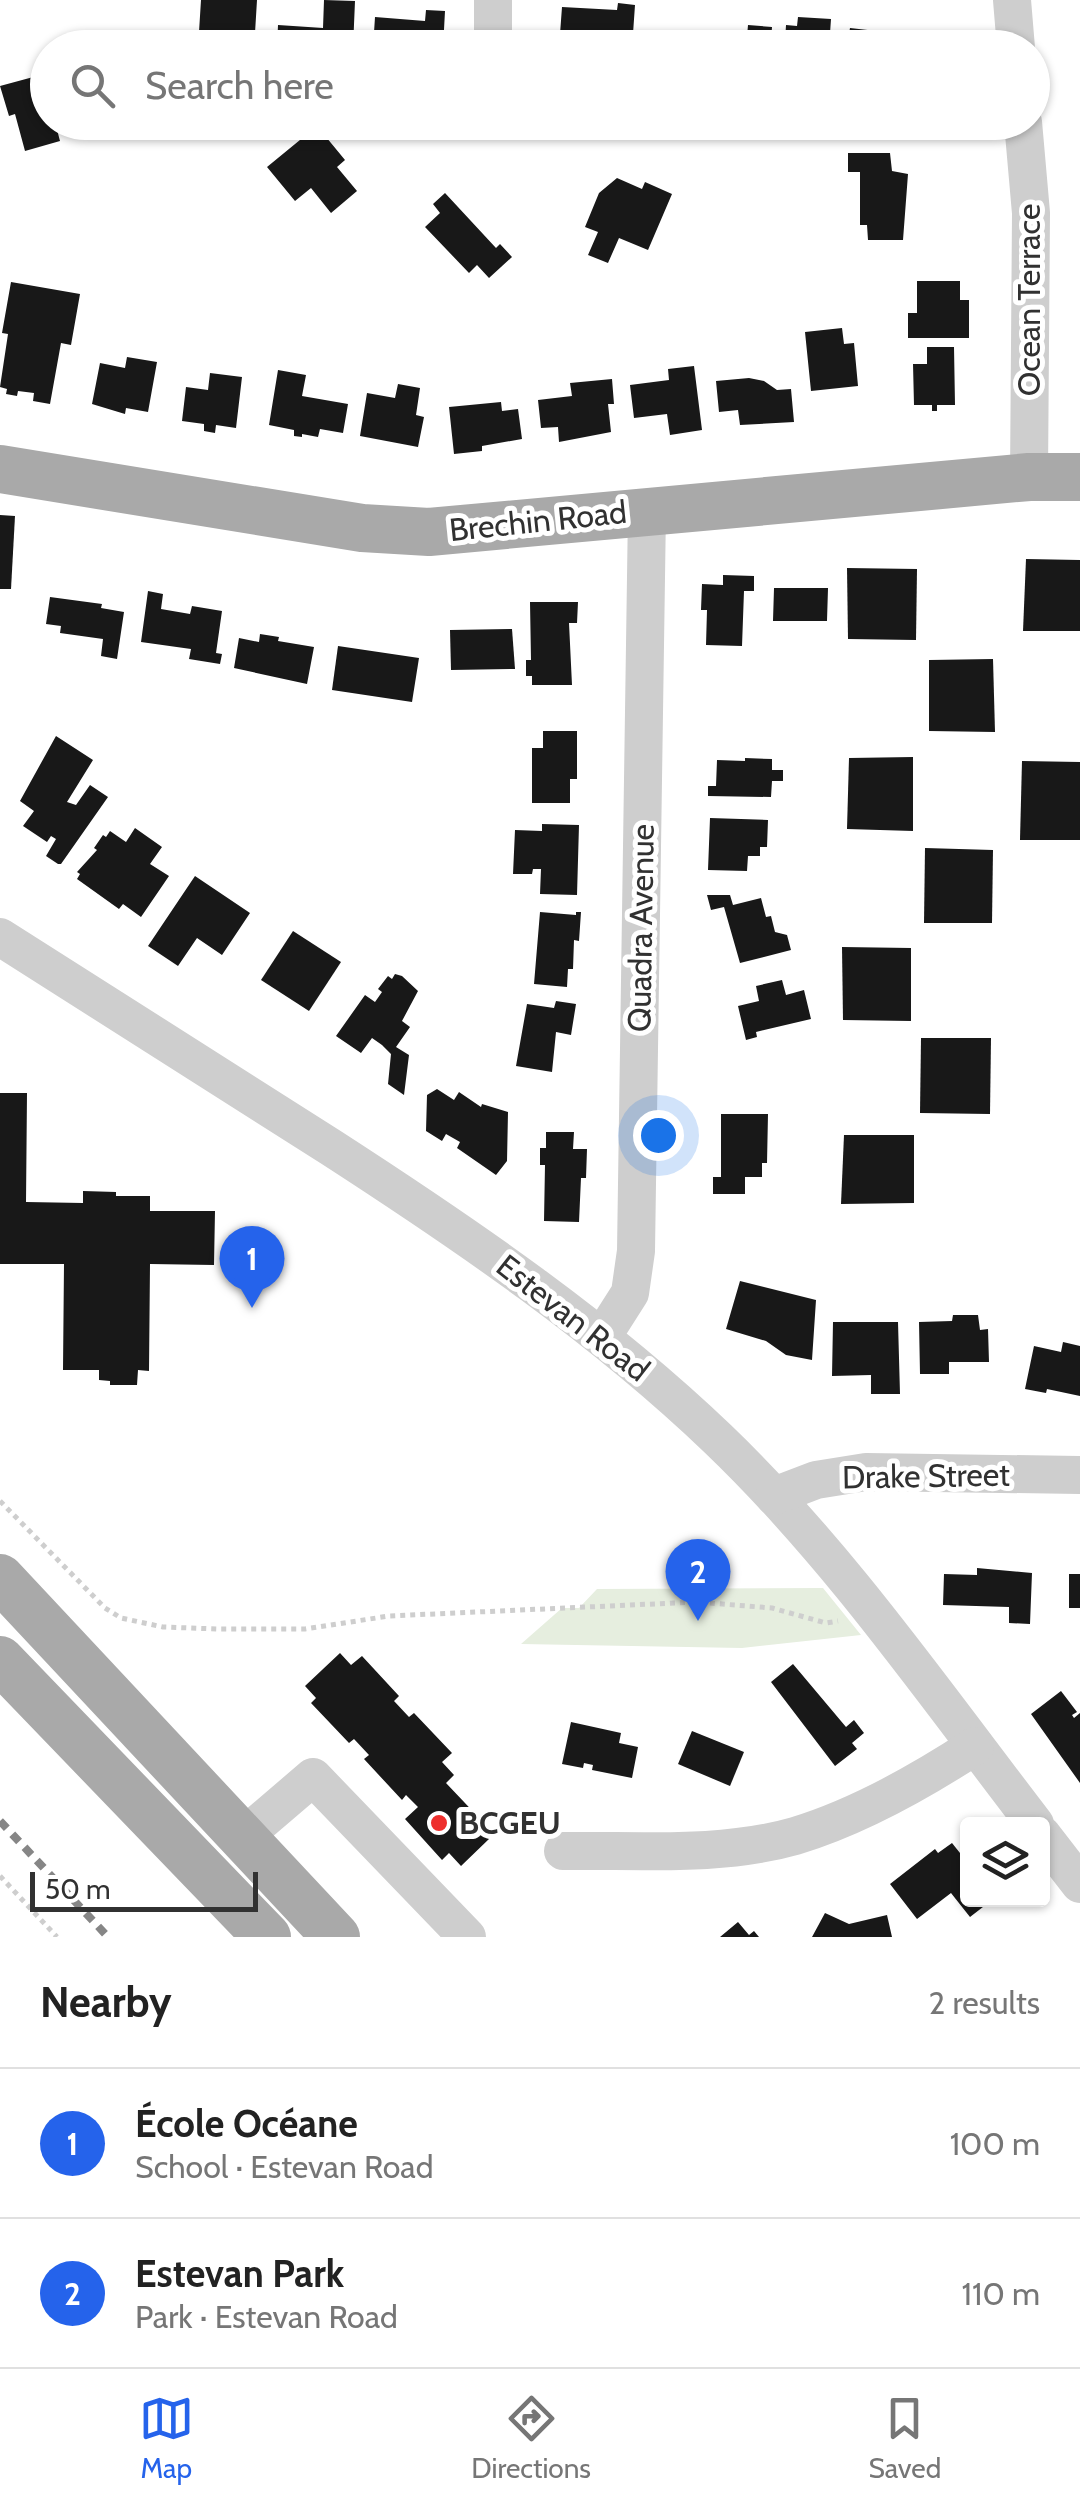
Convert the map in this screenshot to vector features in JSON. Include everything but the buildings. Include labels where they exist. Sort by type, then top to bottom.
[{"type":"main road","name":"Brechin Road","points":[[0,469],[389,531],[476,529],[1029,477],[1080,477]]},
{"type":"main road","points":[[0,1578],[336,1937]]},
{"type":"main road","points":[[0,1660],[267,1937]]},
{"type":"street","points":[[493,0],[493,30]]},
{"type":"street","points":[[1012,0],[1014,30]]},
{"type":"street","name":"Ocean Terrace","points":[[1025,140],[1031,212],[1029,477]]},
{"type":"street","name":"Quadra Avenue","points":[[602,1337],[630,1293],[636,1252],[647,510]]},
{"type":"street","name":"Estevan Road","points":[[0,937],[394,1188],[602,1337],[688,1411],[774,1496],[866,1604],[975,1746],[1052,1838],[1080,1884]]},
{"type":"street","name":"Drake Street","points":[[774,1496],[816,1480],[866,1472],[1080,1475]]},
{"type":"street","points":[[563,1851],[703,1848],[793,1836],[872,1804],[975,1746]]},
{"type":"street","points":[[244,1836],[313,1777],[467,1937]]},
{"type":"path","points":[[0,1501],[104,1608],[121,1618],[163,1628],[305,1630],[389,1616],[697,1602],[772,1608],[826,1624],[848,1618],[866,1604]]},
{"type":"path","points":[[0,1876],[57,1937]]},
{"type":"green space","points":[[823,1588],[861,1635],[742,1648],[521,1644],[562,1608],[579,1608],[597,1589]]},
{"type":"railway","points":[[0,1821],[108,1937]]},
{"type":"place","name":"École Océane","points":[[252,1308]]},
{"type":"place","name":"Estevan Park","points":[[698,1621]]},
{"type":"place","name":"BCGEU","points":[[439,1823]]}]
